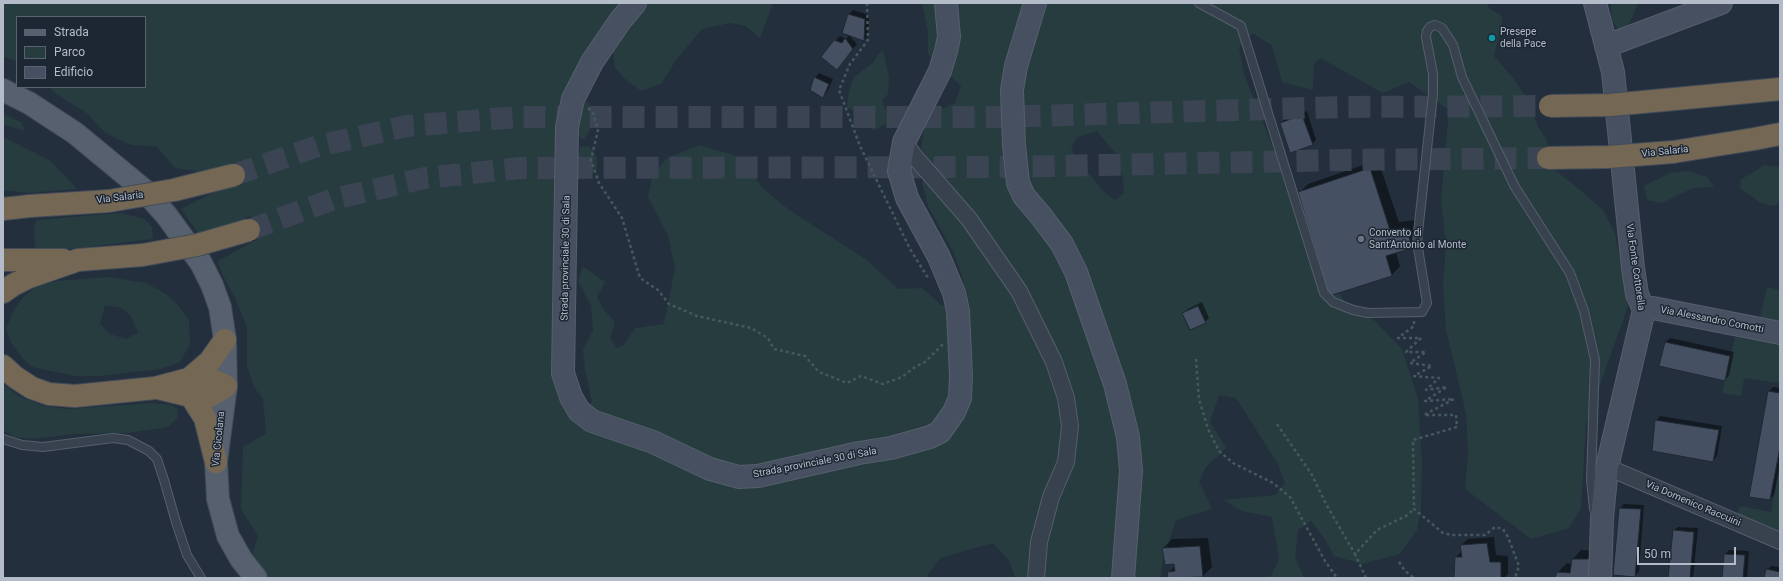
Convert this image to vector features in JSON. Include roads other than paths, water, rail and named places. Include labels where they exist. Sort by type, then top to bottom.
[{"type":"highway","points":[[1550,106],[1610,105],[1780,89]]},
{"type":"highway","name":"Via Salaria","points":[[1548,158],[1608,157],[1673,152],[1780,134]]},
{"type":"highway","name":"Via Salaria","points":[[13,207],[116,200],[174,190],[234,175]]},
{"type":"highway","points":[[3,260],[78,260],[143,254],[197,245],[248,230]]},
{"type":"highway","points":[[3,292],[29,277],[78,260]]},
{"type":"highway","points":[[190,387],[225,340]]},
{"type":"highway","points":[[3,366],[15,377],[32,388],[49,394],[75,396],[155,388],[190,387],[206,377],[226,386]]},
{"type":"highway","points":[[190,387],[205,418],[216,462]]},
{"type":"main road","name":"Via Cicolana","points":[[3,90],[29,103],[75,133],[144,190],[166,216],[200,263],[209,280],[220,307],[225,340],[226,386],[216,462],[218,499],[228,536],[241,559],[256,578]]},
{"type":"street","name":"Strada provinciale 30 di Sala","points":[[635,3],[620,21],[592,62],[573,99],[567,127],[563,373],[571,397],[579,411],[592,421],[653,442],[710,469],[739,477],[758,476],[859,453],[891,448],[930,437],[940,432],[954,412],[960,398],[961,376],[958,311],[948,277],[907,198],[901,183],[899,171],[904,142],[940,71],[946,51],[949,37],[946,3]]},
{"type":"street","points":[[1035,3],[1016,66],[1012,90],[1014,145],[1018,183],[1024,196],[1062,244],[1076,272],[1114,384],[1128,437],[1131,471],[1123,578]]},
{"type":"street","name":"Via Fonte Cottorella","points":[[1595,3],[1613,72],[1633,268],[1637,294],[1644,310],[1607,467],[1602,518],[1600,571]]},
{"type":"street","points":[[1606,46],[1721,3]]},
{"type":"street","points":[[904,142],[915,157],[969,219],[1019,291],[1054,362],[1066,398],[1070,426],[1066,462],[1051,497],[1039,542],[1036,578]]},
{"type":"street","name":"Via Alessandro Comotti","points":[[1644,310],[1653,308],[1780,333]]},
{"type":"street","name":"Via Domenico Raccuini","points":[[1607,467],[1780,541]]},
{"type":"lane","points":[[1199,3],[1241,26],[1324,293],[1333,302],[1353,310],[1368,313],[1422,312],[1427,303],[1417,242],[1433,94],[1433,74],[1426,37],[1427,31],[1430,27],[1435,25],[1442,28],[1453,45],[1462,77],[1515,187],[1570,273],[1584,311],[1595,360],[1591,480],[1600,571]]},
{"type":"lane","points":[[3,439],[22,445],[43,448],[113,438],[128,440],[149,451],[156,459],[188,555],[201,578]]},
{"type":"tunnel","points":[[234,175],[318,146],[407,126],[518,117],[996,117],[1343,107],[1550,106]]},
{"type":"tunnel","points":[[249,230],[334,199],[425,178],[521,168],[1007,167],[1346,160],[1548,158]]},
{"type":"place","name":"Presepe della Pace","points":[[1492,38]]},
{"type":"place","name":"Convento di Sant'Antonio al Monte","points":[[1361,239]]}]
